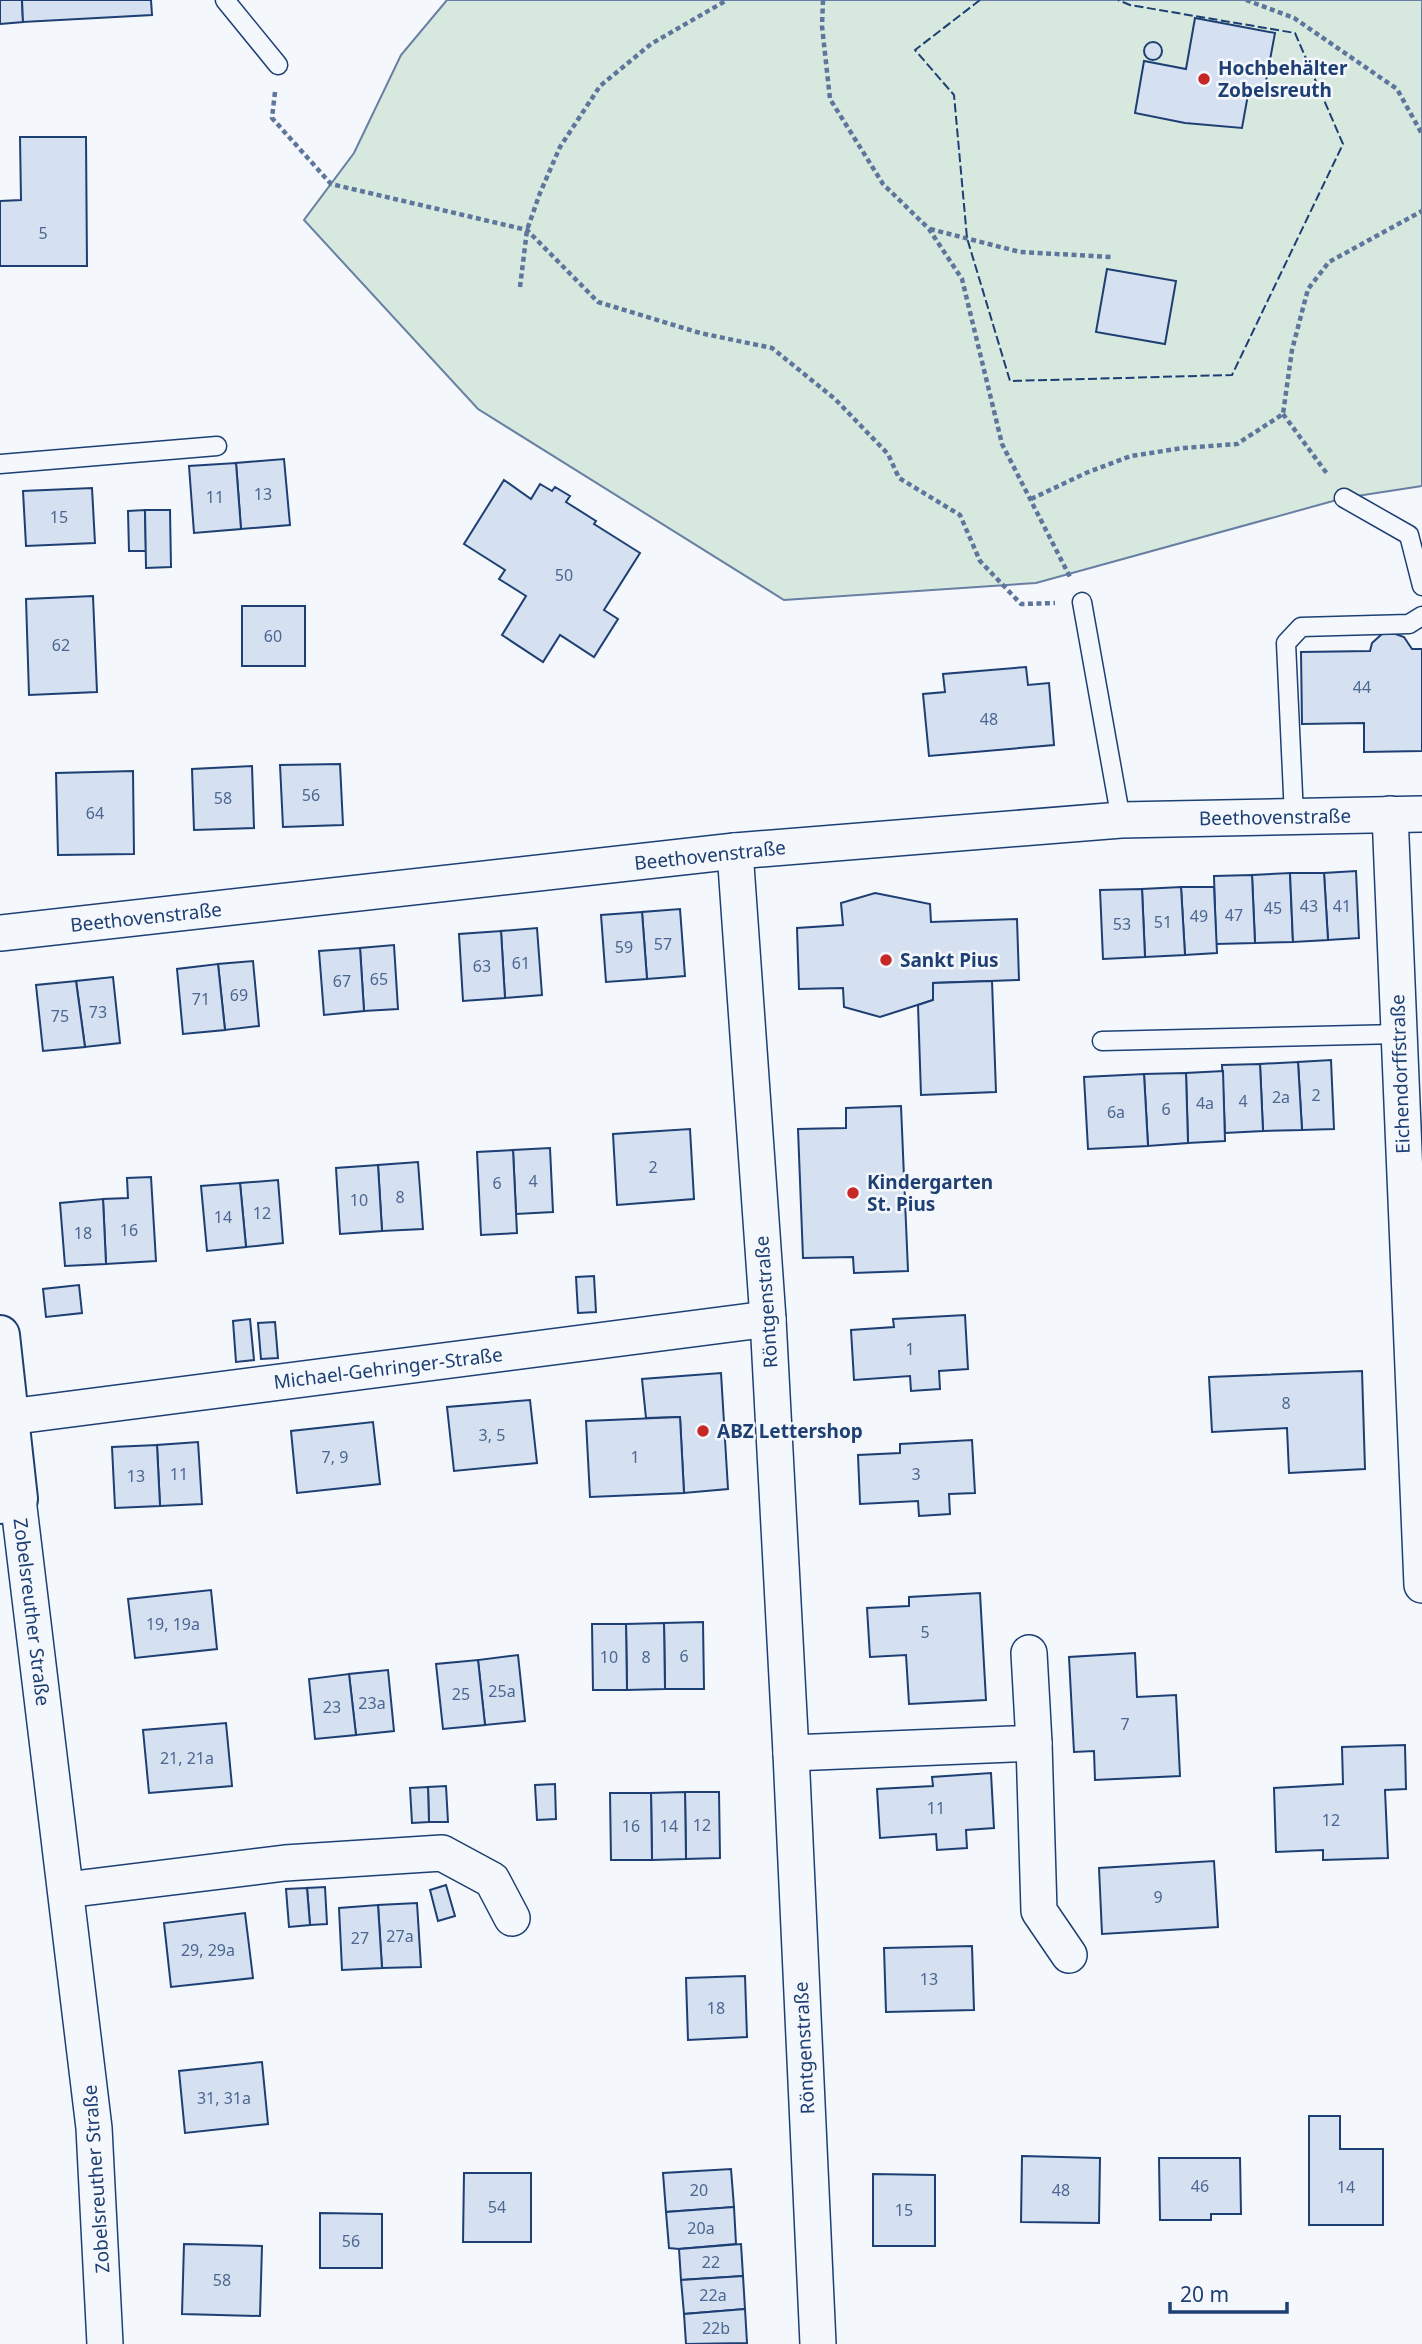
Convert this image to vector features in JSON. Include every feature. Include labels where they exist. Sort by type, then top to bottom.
[{"type":"street","name":"Beethovenstraße","points":[[0,933],[735,851],[1121,820],[1406,814]]},
{"type":"street","name":"Eichendorffstraße","points":[[1406,814],[1399,1034],[1422,1585]]},
{"type":"street","name":"Röntgenstraße","points":[[735,851],[768,1319],[818,2344]]},
{"type":"street","name":"Michael-Gehringer-Straße","points":[[9,1417],[768,1319]]},
{"type":"street","name":"Zobelsreuther Straße","points":[[0,1335],[9,1417],[9,1501],[66,1889],[94,2128],[105,2344]]},
{"type":"street","points":[[1029,1653],[1039,1911],[1069,1955]]},
{"type":"street","points":[[791,1752],[1034,1743]]},
{"type":"street","points":[[66,1889],[285,1863],[442,1853],[492,1880],[512,1918]]},
{"type":"lane","points":[[225,0],[278,65]]},
{"type":"lane","points":[[0,464],[217,446]]},
{"type":"lane","points":[[1344,498],[1409,534],[1422,586]]},
{"type":"lane","points":[[1082,602],[1121,820]]},
{"type":"lane","points":[[1294,816],[1286,643],[1301,627],[1409,624],[1422,616]]},
{"type":"lane","points":[[1102,1041],[1399,1034]]},
{"type":"path","points":[[520,287],[527,230],[560,147],[600,86],[651,44],[727,0]]},
{"type":"path","points":[[823,0],[822,26],[830,99],[883,184],[929,229],[962,279],[1002,444],[1082,602]]},
{"type":"path","points":[[1246,0],[1294,19],[1397,89],[1422,134]]},
{"type":"path","points":[[278,65],[272,118],[331,184],[527,230],[598,302],[700,333],[772,348],[835,399],[888,454],[899,478],[960,515],[980,561],[1021,604]]},
{"type":"path","points":[[1344,498],[1283,414],[1292,350],[1308,289],[1329,262],[1422,211]]},
{"type":"path","points":[[929,229],[1020,252],[1112,257]]},
{"type":"path","points":[[1031,499],[1086,473],[1131,456],[1237,444],[1283,414]]},
{"type":"shaded area","points":[[447,0],[1422,0],[1422,486],[1344,498],[1036,583],[784,600],[478,409],[304,220],[354,153],[401,55]]},
{"type":"building","points":[[0,0],[22,0],[23,22],[0,24]]},
{"type":"building","points":[[22,0],[151,0],[152,15],[23,22]]},
{"type":"building","name":"Hochbehälter Zobelsreuth","points":[[1195,18],[1275,33],[1264,92],[1249,89],[1242,128],[1185,123],[1135,113],[1144,61],[1186,69]]},
{"type":"building","points":[[1149,42],[1157,42],[1162,51],[1160,58],[1149,60],[1144,55],[1144,47]]},
{"type":"building","points":[[20,137],[86,137],[87,266],[0,266],[0,201],[21,200]]},
{"type":"building","points":[[1107,269],[1176,281],[1165,344],[1096,332]]},
{"type":"building","points":[[284,459],[290,525],[241,529],[236,463]]},
{"type":"building","points":[[236,463],[241,529],[194,533],[189,466]]},
{"type":"building","points":[[504,480],[531,499],[540,484],[552,491],[555,487],[570,496],[566,502],[596,521],[594,524],[640,553],[604,610],[618,619],[594,657],[560,635],[543,662],[502,635],[526,596],[499,579],[505,570],[464,544]]},
{"type":"building","points":[[92,488],[95,543],[26,546],[23,491]]},
{"type":"building","points":[[145,510],[146,551],[129,551],[128,511]]},
{"type":"building","points":[[145,510],[170,510],[171,567],[146,568]]},
{"type":"building","points":[[93,596],[97,692],[29,695],[26,599]]},
{"type":"building","points":[[242,606],[305,606],[305,666],[242,666]]},
{"type":"building","points":[[1390,632],[1404,637],[1412,649],[1422,649],[1422,751],[1364,752],[1364,723],[1302,724],[1301,652],[1370,651],[1372,643],[1382,634]]},
{"type":"building","points":[[1026,667],[1028,685],[1049,683],[1054,745],[929,756],[923,694],[945,692],[943,674]]},
{"type":"building","points":[[340,764],[343,825],[283,827],[280,765]]},
{"type":"building","points":[[252,766],[254,828],[194,830],[192,769]]},
{"type":"building","points":[[133,771],[134,854],[58,855],[56,773]]},
{"type":"building","points":[[1356,871],[1359,938],[1328,940],[1324,873]]},
{"type":"building","points":[[1290,873],[1293,942],[1255,943],[1252,875]]},
{"type":"building","points":[[1290,873],[1324,873],[1328,940],[1293,942]]},
{"type":"building","points":[[1252,875],[1255,943],[1216,944],[1214,876]]},
{"type":"building","points":[[1181,887],[1214,887],[1217,953],[1185,955]]},
{"type":"building","points":[[1181,887],[1185,955],[1145,957],[1142,889]]},
{"type":"building","points":[[1142,889],[1145,957],[1103,959],[1100,890]]},
{"type":"building","points":[[875,893],[930,904],[931,922],[1017,919],[1019,980],[933,983],[933,1000],[880,1017],[844,1007],[843,988],[799,989],[797,928],[843,925],[841,903]]},
{"type":"building","points":[[680,909],[685,976],[647,979],[642,912]]},
{"type":"building","points":[[642,912],[647,979],[606,982],[601,915]]},
{"type":"building","points":[[537,928],[542,995],[505,998],[501,931]]},
{"type":"building","points":[[501,931],[505,998],[463,1001],[459,934]]},
{"type":"building","points":[[394,945],[398,1009],[364,1011],[360,948]]},
{"type":"building","points":[[360,948],[364,1011],[324,1015],[319,951]]},
{"type":"building","points":[[253,961],[259,1026],[225,1030],[218,964]]},
{"type":"building","points":[[218,964],[225,1030],[183,1034],[177,969]]},
{"type":"building","points":[[113,977],[120,1043],[85,1047],[76,981]]},
{"type":"building","points":[[76,981],[85,1047],[43,1051],[36,985]]},
{"type":"building","points":[[992,981],[996,1092],[921,1095],[918,1005],[933,1000],[933,983]]},
{"type":"building","points":[[1331,1060],[1334,1129],[1302,1130],[1298,1062]]},
{"type":"building","points":[[1298,1062],[1302,1130],[1263,1131],[1260,1064]]},
{"type":"building","points":[[1260,1064],[1263,1131],[1225,1133],[1222,1065]]},
{"type":"building","points":[[1223,1071],[1225,1141],[1188,1143],[1186,1073]]},
{"type":"building","points":[[1186,1073],[1188,1143],[1148,1146],[1144,1074]]},
{"type":"building","points":[[1144,1074],[1148,1146],[1088,1149],[1084,1077]]},
{"type":"building","name":"Kindergarten St. Pius","points":[[901,1106],[908,1271],[854,1273],[853,1257],[803,1258],[798,1129],[846,1128],[846,1108]]},
{"type":"building","points":[[690,1129],[694,1199],[617,1205],[613,1134]]},
{"type":"building","points":[[550,1148],[553,1212],[516,1214],[513,1150]]},
{"type":"building","points":[[513,1150],[517,1233],[481,1235],[477,1152]]},
{"type":"building","points":[[418,1162],[423,1229],[382,1231],[378,1165]]},
{"type":"building","points":[[378,1165],[382,1231],[340,1234],[336,1168]]},
{"type":"building","points":[[151,1177],[156,1261],[106,1264],[103,1199],[128,1198],[127,1178]]},
{"type":"building","points":[[278,1180],[283,1243],[246,1247],[240,1183]]},
{"type":"building","points":[[240,1183],[246,1247],[207,1251],[201,1186]]},
{"type":"building","points":[[103,1199],[106,1264],[65,1266],[60,1203]]},
{"type":"building","points":[[594,1276],[596,1312],[578,1313],[576,1277]]},
{"type":"building","points":[[79,1285],[82,1313],[46,1317],[43,1289]]},
{"type":"building","points":[[965,1315],[968,1369],[939,1371],[940,1389],[911,1391],[910,1376],[854,1380],[851,1330],[894,1327],[893,1319]]},
{"type":"building","points":[[250,1319],[254,1360],[236,1362],[233,1321]]},
{"type":"building","points":[[275,1322],[278,1358],[261,1359],[258,1323]]},
{"type":"building","points":[[1362,1371],[1365,1469],[1289,1473],[1287,1428],[1212,1432],[1209,1377]]},
{"type":"building","points":[[721,1373],[728,1489],[684,1493],[680,1417],[646,1418],[642,1379]]},
{"type":"building","points":[[530,1400],[537,1463],[454,1471],[447,1407]]},
{"type":"building","points":[[680,1417],[684,1493],[590,1497],[586,1421]]},
{"type":"building","points":[[373,1422],[380,1484],[297,1493],[291,1431]]},
{"type":"building","points":[[972,1440],[975,1493],[949,1494],[950,1514],[919,1516],[918,1501],[860,1504],[858,1455],[900,1453],[900,1444]]},
{"type":"building","points":[[198,1442],[202,1504],[160,1506],[157,1445]]},
{"type":"building","points":[[157,1445],[160,1506],[115,1508],[112,1447]]},
{"type":"building","points":[[211,1590],[217,1649],[135,1658],[128,1599]]},
{"type":"building","points":[[980,1593],[986,1700],[909,1704],[906,1655],[870,1657],[867,1608],[909,1606],[909,1597]]},
{"type":"building","points":[[703,1622],[704,1689],[665,1689],[664,1623]]},
{"type":"building","points":[[664,1623],[665,1689],[627,1690],[626,1624]]},
{"type":"building","points":[[592,1624],[626,1624],[627,1690],[593,1690]]},
{"type":"building","points":[[1135,1653],[1137,1697],[1176,1695],[1180,1776],[1095,1780],[1094,1751],[1074,1752],[1069,1657]]},
{"type":"building","points":[[518,1655],[525,1721],[485,1725],[478,1660]]},
{"type":"building","points":[[478,1660],[485,1725],[443,1729],[436,1664]]},
{"type":"building","points":[[388,1670],[394,1731],[356,1735],[349,1674]]},
{"type":"building","points":[[349,1674],[356,1735],[315,1739],[309,1679]]},
{"type":"building","points":[[226,1723],[232,1786],[149,1793],[143,1730]]},
{"type":"building","points":[[1405,1745],[1406,1789],[1385,1790],[1388,1858],[1323,1860],[1323,1850],[1276,1852],[1274,1788],[1343,1784],[1342,1747]]},
{"type":"building","points":[[991,1773],[994,1828],[966,1830],[967,1848],[937,1850],[936,1834],[880,1838],[877,1789],[933,1786],[932,1777]]},
{"type":"building","points":[[555,1784],[556,1819],[537,1820],[535,1785]]},
{"type":"building","points":[[446,1786],[448,1822],[429,1822],[428,1787]]},
{"type":"building","points":[[428,1787],[429,1822],[412,1823],[410,1788]]},
{"type":"building","points":[[685,1792],[719,1792],[720,1858],[686,1859]]},
{"type":"building","points":[[685,1792],[686,1859],[652,1860],[651,1793]]},
{"type":"building","points":[[610,1793],[651,1793],[652,1860],[611,1860]]},
{"type":"building","points":[[1214,1861],[1218,1927],[1102,1934],[1099,1868]]},
{"type":"building","points":[[446,1885],[455,1916],[438,1921],[430,1890]]},
{"type":"building","points":[[325,1887],[327,1924],[310,1925],[307,1888]]},
{"type":"building","points":[[307,1888],[310,1925],[289,1927],[286,1889]]},
{"type":"building","points":[[417,1903],[421,1967],[382,1968],[378,1905]]},
{"type":"building","points":[[378,1905],[382,1968],[342,1970],[339,1908]]},
{"type":"building","points":[[245,1913],[253,1978],[171,1987],[164,1923]]},
{"type":"building","points":[[972,1946],[974,2010],[886,2012],[884,1948]]},
{"type":"building","points":[[745,1976],[747,2037],[688,2040],[686,1978]]},
{"type":"building","points":[[262,2062],[268,2124],[185,2133],[179,2071]]},
{"type":"building","points":[[1309,2116],[1340,2116],[1340,2149],[1383,2149],[1383,2225],[1309,2225]]},
{"type":"building","points":[[1022,2156],[1100,2158],[1099,2223],[1021,2222]]},
{"type":"building","points":[[1159,2158],[1240,2158],[1241,2214],[1211,2214],[1211,2220],[1160,2220]]},
{"type":"building","points":[[731,2169],[734,2207],[666,2212],[663,2173]]},
{"type":"building","points":[[464,2173],[531,2173],[531,2242],[463,2242]]},
{"type":"building","points":[[873,2174],[935,2175],[935,2246],[873,2246]]},
{"type":"building","points":[[734,2207],[736,2244],[669,2248],[666,2212]]},
{"type":"building","points":[[320,2213],[382,2214],[382,2268],[320,2268]]},
{"type":"building","points":[[184,2244],[262,2246],[260,2316],[182,2314]]},
{"type":"building","points":[[741,2244],[743,2276],[681,2280],[679,2249]]},
{"type":"building","points":[[743,2276],[745,2309],[684,2314],[681,2280]]},
{"type":"building","points":[[745,2309],[747,2343],[686,2344],[684,2314]]},
{"type":"fence","points":[[980,0],[915,50],[954,95],[967,238],[1010,381],[1232,375],[1343,144],[1295,33],[1130,5],[1118,0]]},
{"type":"place","name":"Hochbehälter Zobelsreuth","points":[[1204,79]]},
{"type":"place","name":"Sankt Pius","points":[[886,960]]},
{"type":"place","name":"Kindergarten St. Pius","points":[[853,1193]]},
{"type":"place","name":"ABZ Lettershop","points":[[703,1431]]}]
